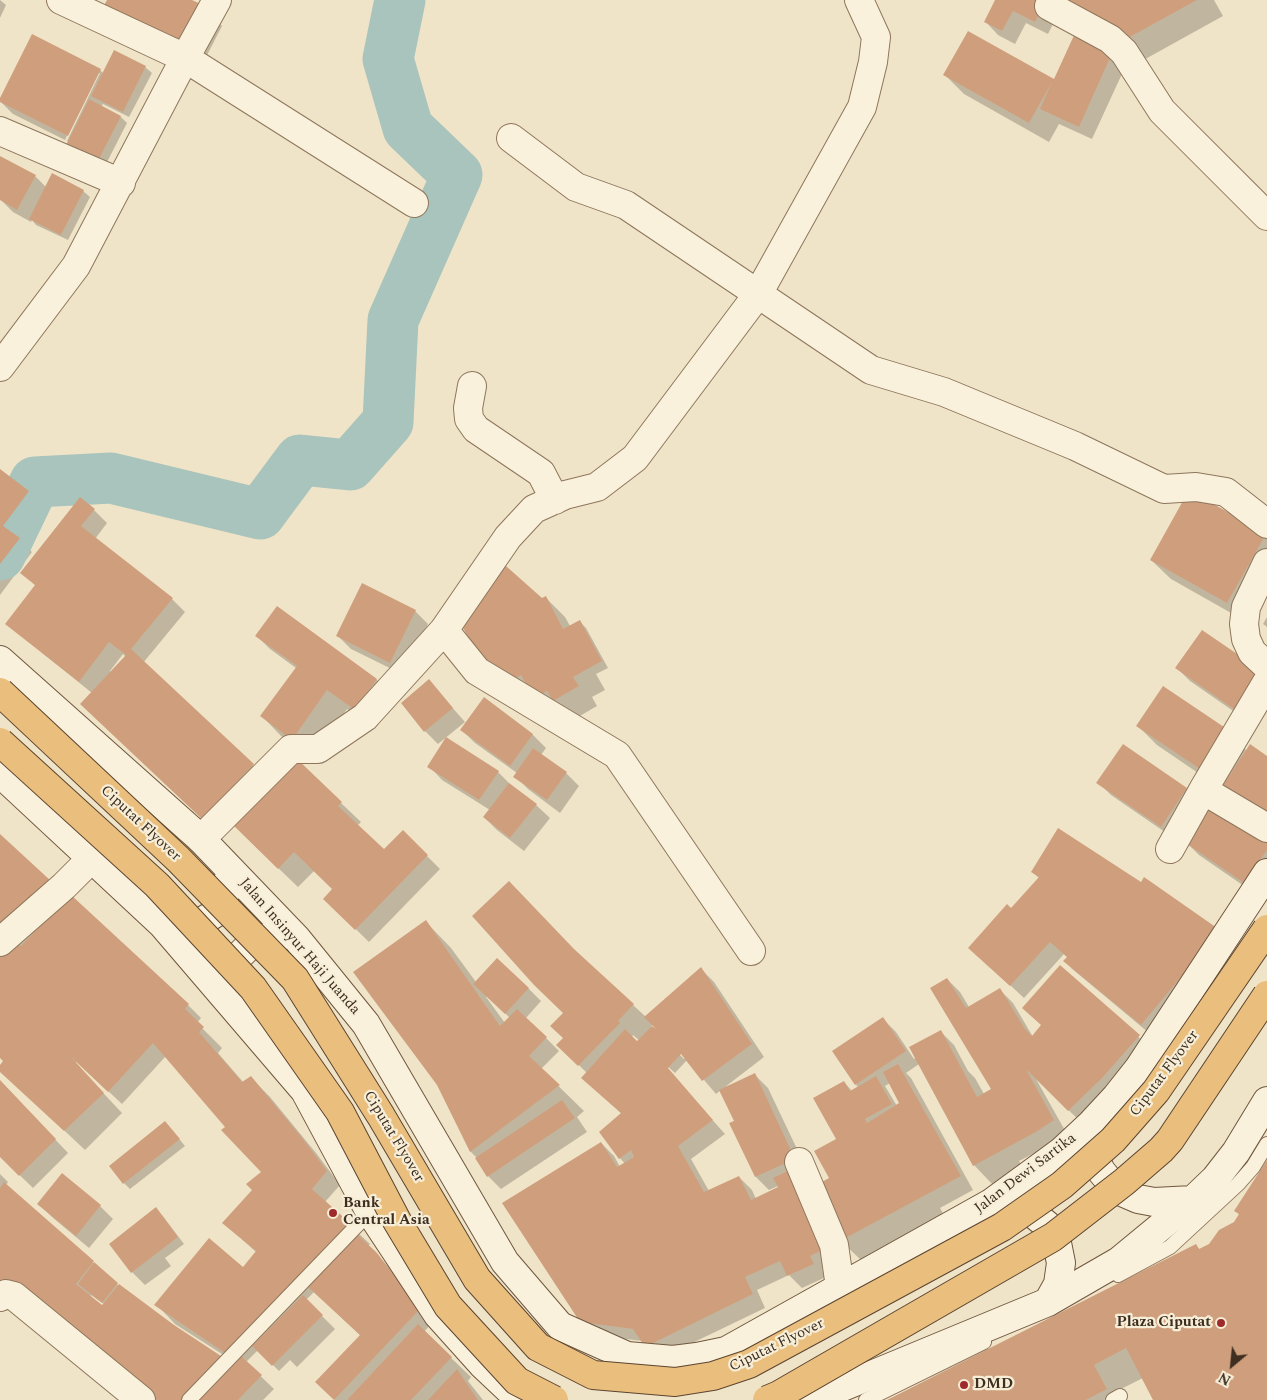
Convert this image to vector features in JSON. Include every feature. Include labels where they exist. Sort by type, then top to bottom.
[{"type":"highway","name":"Ciputat Flyover","points":[[0,692],[178,859],[295,979],[381,1116],[477,1278],[538,1347],[594,1375],[675,1382],[713,1376],[749,1364],[1002,1227],[1062,1185],[1114,1140],[1156,1092],[1267,929]]},
{"type":"highway","points":[[0,742],[157,885],[252,988],[340,1112],[397,1221],[448,1306],[517,1381],[554,1400]]},
{"type":"highway","points":[[767,1400],[779,1395],[1053,1237],[1124,1182],[1170,1140],[1267,996]]},
{"type":"street","points":[[61,0],[184,58],[414,203]]},
{"type":"street","points":[[0,367],[76,266],[121,183],[184,58],[217,0]]},
{"type":"street","points":[[201,839],[291,749],[318,749],[365,717],[444,630],[508,536],[534,509],[565,495],[597,488],[635,458],[758,294],[862,107],[873,62],[876,36],[859,0]]},
{"type":"street","points":[[1049,6],[1110,39],[1124,52],[1162,111],[1267,216]]},
{"type":"street","points":[[0,130],[121,183]]},
{"type":"street","points":[[511,138],[576,187],[626,205],[871,370],[944,392],[1075,446],[1164,489],[1196,487],[1226,492],[1267,524]]},
{"type":"street","points":[[472,386],[468,408],[469,420],[476,429],[541,473],[555,500]]},
{"type":"street","points":[[1267,563],[1246,607],[1244,624],[1246,639],[1252,652],[1267,666]]},
{"type":"street","points":[[444,630],[478,671],[617,755],[751,951]]},
{"type":"street","name":"Jalan Insinyur Haji Juanda","points":[[0,660],[201,839],[225,862],[296,939],[366,1024],[505,1262],[560,1326],[627,1356]]},
{"type":"street","points":[[1170,849],[1267,682]]},
{"type":"street","points":[[0,773],[162,924],[305,1091],[370,1212],[438,1315],[482,1364],[520,1400]]},
{"type":"street","points":[[1203,790],[1267,828]]},
{"type":"street","points":[[0,942],[64,886],[92,858]]},
{"type":"street","points":[[162,924],[180,927],[198,924],[214,914],[224,898],[228,880],[225,862]]},
{"type":"street","name":"Jalan Dewi Sartika","points":[[627,1356],[673,1360],[726,1351],[991,1203],[1062,1151],[1116,1097],[1139,1068],[1267,872]]},
{"type":"street","points":[[232,1005],[228,989],[230,972],[243,952],[249,946],[264,938],[280,936],[296,939]]},
{"type":"street","points":[[811,1400],[1048,1302],[1119,1261],[1193,1200],[1215,1179],[1236,1152],[1267,1101]]},
{"type":"street","points":[[1090,1124],[1090,1141],[1100,1171],[1124,1193],[1138,1199],[1154,1202],[1193,1200]]},
{"type":"street","points":[[798,1162],[834,1245],[840,1287]]},
{"type":"street","points":[[991,1203],[1012,1204],[1031,1212],[1046,1225],[1057,1243],[1061,1263],[1058,1284],[1048,1302]]},
{"type":"street","points":[[2,1294],[14,1296],[141,1400]]},
{"type":"lane","points":[[866,1400],[1092,1289],[1170,1247],[1238,1184],[1253,1167],[1267,1144]]},
{"type":"lane","points":[[1236,1152],[1239,1174],[1238,1184]]},
{"type":"lane","points":[[189,1400],[370,1212]]},
{"type":"building","points":[[107,0],[192,0],[203,5],[184,43],[152,27],[148,35],[101,11]]},
{"type":"building","points":[[995,0],[1046,0],[1035,22],[1013,11],[1002,31],[984,22]]},
{"type":"building","points":[[1051,0],[1197,0],[1119,43]]},
{"type":"building","points":[[968,31],[1054,79],[1076,31],[1114,49],[1079,127],[1040,109],[1052,82],[1029,123],[943,75]]},
{"type":"building","points":[[32,34],[101,69],[68,136],[0,102],[0,98]]},
{"type":"building","points":[[114,50],[146,66],[123,112],[91,96]]},
{"type":"building","points":[[89,99],[121,116],[98,161],[66,145]]},
{"type":"building","points":[[0,156],[36,175],[17,210],[0,200]]},
{"type":"building","points":[[52,173],[84,190],[61,235],[29,219]]},
{"type":"building","points":[[0,469],[29,491],[3,526],[20,538],[0,564]]},
{"type":"building","points":[[1189,490],[1266,534],[1227,603],[1150,560]]},
{"type":"building","points":[[80,497],[95,509],[81,526],[173,598],[131,649],[254,764],[202,819],[80,704],[126,655],[109,642],[79,682],[5,624],[35,585],[20,573]]},
{"type":"building","points":[[497,558],[542,598],[546,596],[563,629],[580,620],[602,661],[573,677],[579,686],[553,701],[547,691],[534,698],[521,675],[509,682],[479,657],[458,619]]},
{"type":"building","points":[[362,583],[416,610],[390,663],[336,636]]},
{"type":"building","points":[[277,606],[377,679],[355,710],[327,690],[292,740],[260,716],[297,666],[255,636]]},
{"type":"building","points":[[1202,630],[1265,673],[1238,712],[1175,668]]},
{"type":"building","points":[[429,679],[453,708],[424,732],[401,703]]},
{"type":"building","points":[[1163,686],[1227,729],[1200,769],[1136,726]]},
{"type":"building","points":[[484,697],[533,734],[510,766],[460,730]]},
{"type":"building","points":[[446,737],[499,771],[479,800],[427,767]]},
{"type":"building","points":[[1123,744],[1187,788],[1161,827],[1096,783]]},
{"type":"building","points":[[1250,744],[1267,756],[1267,816],[1223,785]]},
{"type":"building","points":[[533,748],[567,772],[547,800],[513,777]]},
{"type":"building","points":[[294,756],[342,802],[338,806],[384,849],[403,830],[428,855],[355,930],[323,899],[332,889],[294,852],[278,869],[230,822]]},
{"type":"building","points":[[509,783],[537,804],[510,838],[483,817]]},
{"type":"building","points":[[1210,803],[1267,842],[1267,850],[1244,883],[1184,842]]},
{"type":"building","points":[[1058,828],[1141,882],[1144,877],[1217,928],[1185,972],[1141,1025],[1063,961],[1067,957],[1050,942],[1010,986],[968,948],[1007,904],[1011,908],[1039,877],[1031,872]]},
{"type":"building","points":[[0,834],[51,881],[0,936]]},
{"type":"building","points":[[509,881],[574,949],[634,1004],[618,1021],[620,1023],[578,1066],[556,1045],[563,1038],[550,1026],[563,1013],[534,985],[472,916]]},
{"type":"building","points":[[70,894],[189,1004],[185,1009],[204,1027],[199,1032],[242,1082],[251,1076],[327,1171],[312,1189],[351,1224],[228,1355],[154,1305],[209,1238],[243,1267],[256,1251],[222,1223],[252,1190],[246,1184],[261,1172],[221,1130],[225,1127],[153,1043],[108,1092],[70,1056],[104,1093],[64,1131],[0,1072],[0,1065],[3,1061],[0,1058],[0,948],[11,936],[21,946]]},
{"type":"building","points":[[426,920],[500,1026],[517,1009],[547,1037],[529,1056],[560,1085],[470,1152],[437,1085],[353,972]]},
{"type":"building","points":[[497,958],[529,988],[505,1014],[473,984]]},
{"type":"building","points":[[1060,965],[1140,1035],[1102,1078],[1068,1111],[1026,1069],[1054,1120],[1036,1132],[973,1166],[909,1047],[941,1030],[977,1097],[991,1089],[930,988],[947,978],[966,1008],[1000,988],[1025,1029],[1032,1036],[1041,1025],[1022,1008]]},
{"type":"building","points":[[701,967],[752,1044],[702,1081],[681,1054],[668,1068],[713,1120],[678,1146],[704,1192],[739,1176],[751,1200],[778,1187],[773,1178],[796,1167],[829,1247],[810,1256],[814,1264],[787,1276],[780,1261],[745,1277],[753,1294],[645,1347],[633,1329],[580,1322],[502,1203],[601,1142],[617,1167],[634,1157],[631,1150],[619,1159],[599,1132],[621,1113],[581,1078],[625,1029],[637,1041],[652,1026],[656,1029],[644,1017]]},
{"type":"building","points":[[883,1017],[906,1051],[855,1085],[832,1051]]},
{"type":"building","points":[[898,1064],[961,1176],[840,1241],[811,1188],[829,1178],[814,1151],[836,1139],[813,1098],[844,1081],[850,1091],[876,1076],[892,1104],[865,1119],[867,1123],[899,1103],[883,1072]]},
{"type":"building","points":[[755,1073],[795,1159],[755,1177],[729,1123],[734,1121],[719,1090]]},
{"type":"building","points":[[0,1080],[56,1139],[19,1176],[0,1157]]},
{"type":"building","points":[[562,1100],[575,1118],[487,1177],[475,1158]]},
{"type":"building","points":[[165,1121],[180,1139],[123,1184],[109,1166]]},
{"type":"building","points":[[1267,1160],[1267,1400],[1153,1400],[1126,1348],[1094,1365],[1107,1389],[1086,1400],[887,1400],[1196,1244],[1199,1249],[1209,1244],[1219,1230],[1234,1222],[1239,1214],[1234,1211]]},
{"type":"building","points":[[62,1173],[101,1205],[76,1236],[37,1204]]},
{"type":"building","points":[[4,1182],[94,1261],[76,1284],[102,1305],[119,1284],[174,1325],[224,1358],[184,1400],[147,1400],[0,1283],[0,1188]]},
{"type":"building","points":[[156,1207],[178,1237],[131,1273],[109,1244]]},
{"type":"building","points":[[356,1233],[377,1253],[420,1309],[334,1400],[315,1382],[360,1335],[307,1286]]},
{"type":"building","points":[[94,1262],[118,1283],[102,1303],[78,1284]]},
{"type":"building","points":[[303,1295],[323,1315],[272,1366],[252,1346]]},
{"type":"building","points":[[418,1324],[452,1357],[411,1400],[349,1400],[348,1399]]},
{"type":"building","points":[[241,1356],[262,1375],[238,1400],[198,1400]]},
{"type":"building","points":[[457,1369],[478,1400],[428,1400]]},
{"type":"waterway","points":[[0,555],[35,482],[111,478],[260,514],[300,460],[350,465],[388,422],[393,320],[457,175],[408,128],[388,59],[400,0]]},
{"type":"place","name":"Bank Central Asia","points":[[333,1213]]},
{"type":"place","name":"Plaza Ciputat","points":[[1221,1323]]},
{"type":"place","name":"DMD","points":[[964,1385]]}]
